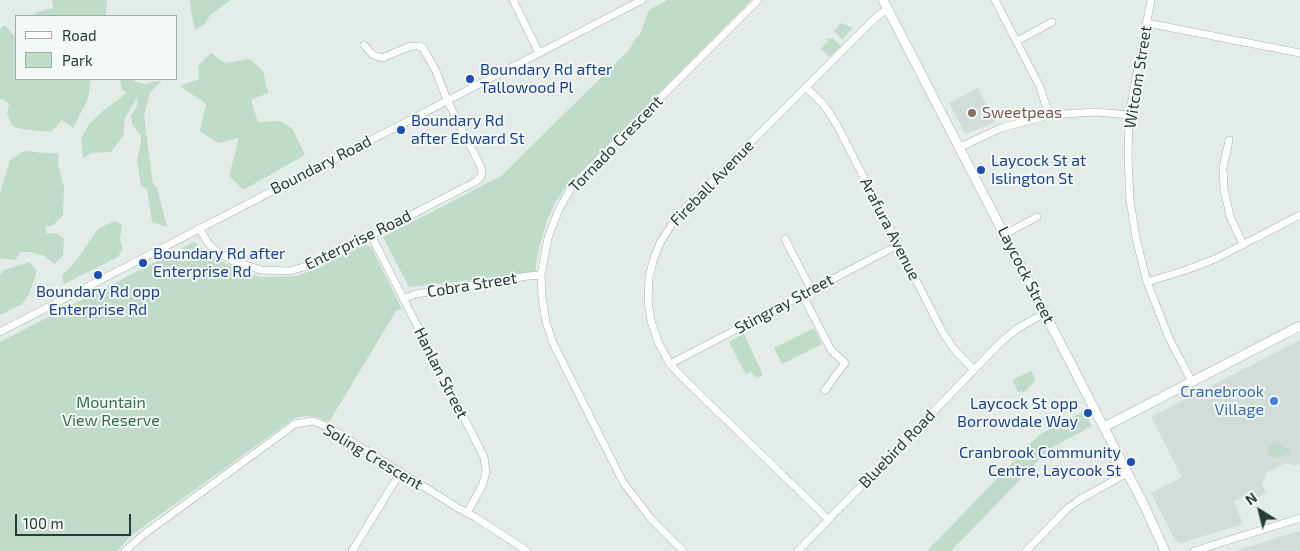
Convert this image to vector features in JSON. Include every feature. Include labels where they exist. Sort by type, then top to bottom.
[{"type":"street","points":[[513,0],[539,53]]},
{"type":"street","name":"Boundary Road","points":[[0,332],[642,0]]},
{"type":"street","name":"Tornado Crescent","points":[[683,551],[652,520],[623,482],[553,344],[545,314],[541,275],[548,238],[559,208],[570,190],[758,0]]},
{"type":"street","name":"Laycock Street","points":[[883,0],[1104,427],[1153,523],[1165,551]]},
{"type":"street","points":[[995,0],[1043,94],[1049,115]]},
{"type":"street","name":"Witcom Street","points":[[1151,0],[1129,115],[1128,158],[1130,200],[1136,238],[1147,282],[1159,315],[1192,382]]},
{"type":"street","name":"Fireball Avenue","points":[[828,520],[670,364],[655,334],[648,301],[649,277],[660,242],[668,227],[682,211],[875,18],[888,9]]},
{"type":"street","points":[[1017,41],[1052,22]]},
{"type":"street","points":[[1147,24],[1300,53]]},
{"type":"street","points":[[364,45],[373,55],[382,58],[410,46],[421,47],[426,52],[435,69],[447,100]]},
{"type":"street","name":"Arafura Avenue","points":[[806,87],[824,105],[837,125],[943,334],[974,370]]},
{"type":"street","name":"Enterprise Road","points":[[199,228],[208,243],[227,258],[254,269],[275,272],[297,270],[318,263],[475,182],[481,177],[482,170],[447,100]]},
{"type":"street","points":[[960,147],[1001,128],[1049,115],[1090,112],[1129,115]]},
{"type":"street","points":[[1229,140],[1224,168],[1224,189],[1230,216],[1243,245]]},
{"type":"street","points":[[1147,282],[1192,268],[1243,245],[1300,215]]},
{"type":"street","points":[[1005,234],[1037,217]]},
{"type":"street","name":"Hanlan Street","points":[[371,235],[484,458],[486,471],[484,484],[467,513]]},
{"type":"street","points":[[785,239],[811,289]]},
{"type":"street","name":"Stingray Street","points":[[670,364],[898,245]]},
{"type":"street","name":"Cobra Street","points":[[403,299],[416,294],[541,275]]},
{"type":"street","points":[[802,294],[831,350],[845,363],[825,390]]},
{"type":"street","name":"Bluebird Road","points":[[798,551],[1010,334],[1045,313]]},
{"type":"street","points":[[1104,427],[1300,326]]},
{"type":"street","name":"Soling Crescent","points":[[125,551],[143,535],[295,424],[313,421],[321,424],[527,551]]},
{"type":"street","points":[[352,551],[400,473]]},
{"type":"street","points":[[1026,551],[1073,504],[1127,473]]},
{"type":"street","points":[[1194,551],[1300,518]]},
{"type":"shaded area","name":"Sweetpeas","points":[[978,88],[995,122],[965,134],[949,103]]},
{"type":"shaded area","points":[[1300,340],[1300,464],[1296,466],[1286,463],[1267,472],[1262,484],[1266,493],[1252,500],[1243,497],[1234,501],[1243,524],[1181,543],[1175,540],[1151,493],[1182,477],[1151,417]]},
{"type":"shaded area","points":[[1300,531],[1300,551],[1235,551],[1295,532]]},
{"type":"green space","points":[[51,0],[107,1],[105,15],[76,15],[77,9],[75,15],[33,15],[37,12],[53,8]]},
{"type":"green space","points":[[189,0],[231,0],[210,15],[205,24],[195,30]]},
{"type":"green space","points":[[668,0],[751,0],[565,188],[555,203],[547,221],[538,252],[535,273],[409,287],[383,237],[501,176],[629,50],[637,36],[639,36],[649,10]]},
{"type":"green space","points":[[841,23],[853,28],[842,40],[834,31]]},
{"type":"green space","points":[[5,25],[15,37],[15,80],[91,80],[88,99],[73,128],[62,120],[51,132],[21,129],[12,126],[7,113],[9,104],[3,99],[0,100],[0,29]]},
{"type":"green space","points":[[833,38],[841,46],[829,57],[821,49],[828,41],[826,39]]},
{"type":"green space","points":[[211,53],[225,63],[250,59],[263,71],[268,93],[251,100],[258,122],[280,121],[292,128],[305,155],[243,190],[229,176],[239,138],[218,143],[200,131],[206,104],[180,86],[199,79],[198,66]]},
{"type":"green space","points":[[120,80],[133,80],[146,84],[161,81],[150,93],[144,116],[153,184],[157,187],[167,227],[152,222],[147,189],[141,186],[137,160],[141,136],[132,124],[131,115],[136,109],[138,100],[136,99],[125,118],[123,136],[111,152],[92,153],[83,158],[81,139],[89,124],[127,93],[122,90]]},
{"type":"green space","points":[[24,151],[59,154],[58,164],[64,187],[63,215],[53,225],[45,227],[47,234],[56,233],[64,239],[63,256],[54,264],[43,255],[30,252],[20,252],[16,260],[0,258],[0,193],[10,160]]},
{"type":"green space","points":[[115,221],[122,224],[120,240],[123,248],[118,257],[64,284],[62,276],[78,258],[98,229]]},
{"type":"green space","name":"Mountain View Reserve","points":[[194,242],[218,260],[260,277],[296,276],[319,268],[362,245],[367,245],[371,247],[402,309],[396,311],[329,422],[317,417],[295,418],[132,535],[117,551],[0,551],[0,342]]},
{"type":"green space","points":[[29,262],[37,271],[29,294],[22,304],[0,315],[0,275],[4,270]]},
{"type":"green space","points":[[814,328],[822,344],[782,364],[774,348]]},
{"type":"green space","points":[[744,334],[763,375],[757,378],[751,372],[746,375],[729,342]]},
{"type":"green space","points":[[1031,371],[1036,380],[1023,393],[1021,391],[1018,392],[1012,380]]},
{"type":"green space","points":[[1084,411],[1092,426],[1051,448],[951,551],[927,551],[1039,435]]},
{"type":"green space","points":[[1276,442],[1290,450],[1289,453],[1278,458],[1269,456],[1267,451],[1270,445]]},
{"type":"place","name":"Boundary Rd after Tallowood Pl","points":[[470,79]]},
{"type":"place","name":"Sweetpeas","points":[[972,113]]},
{"type":"place","name":"Boundary Rd after Edward St","points":[[401,130]]},
{"type":"place","name":"Laycock St at Islington St","points":[[981,170]]},
{"type":"place","name":"Boundary Rd after Enterprise Rd","points":[[143,263]]},
{"type":"place","name":"Boundary Rd opp Enterprise Rd","points":[[98,275]]},
{"type":"place","name":"Cranebrook Village","points":[[1274,401]]},
{"type":"place","name":"Laycock St opp Borrowdale Way","points":[[1088,413]]},
{"type":"place","name":"Cranbrook Community Centre, Laycook St","points":[[1131,462]]}]
